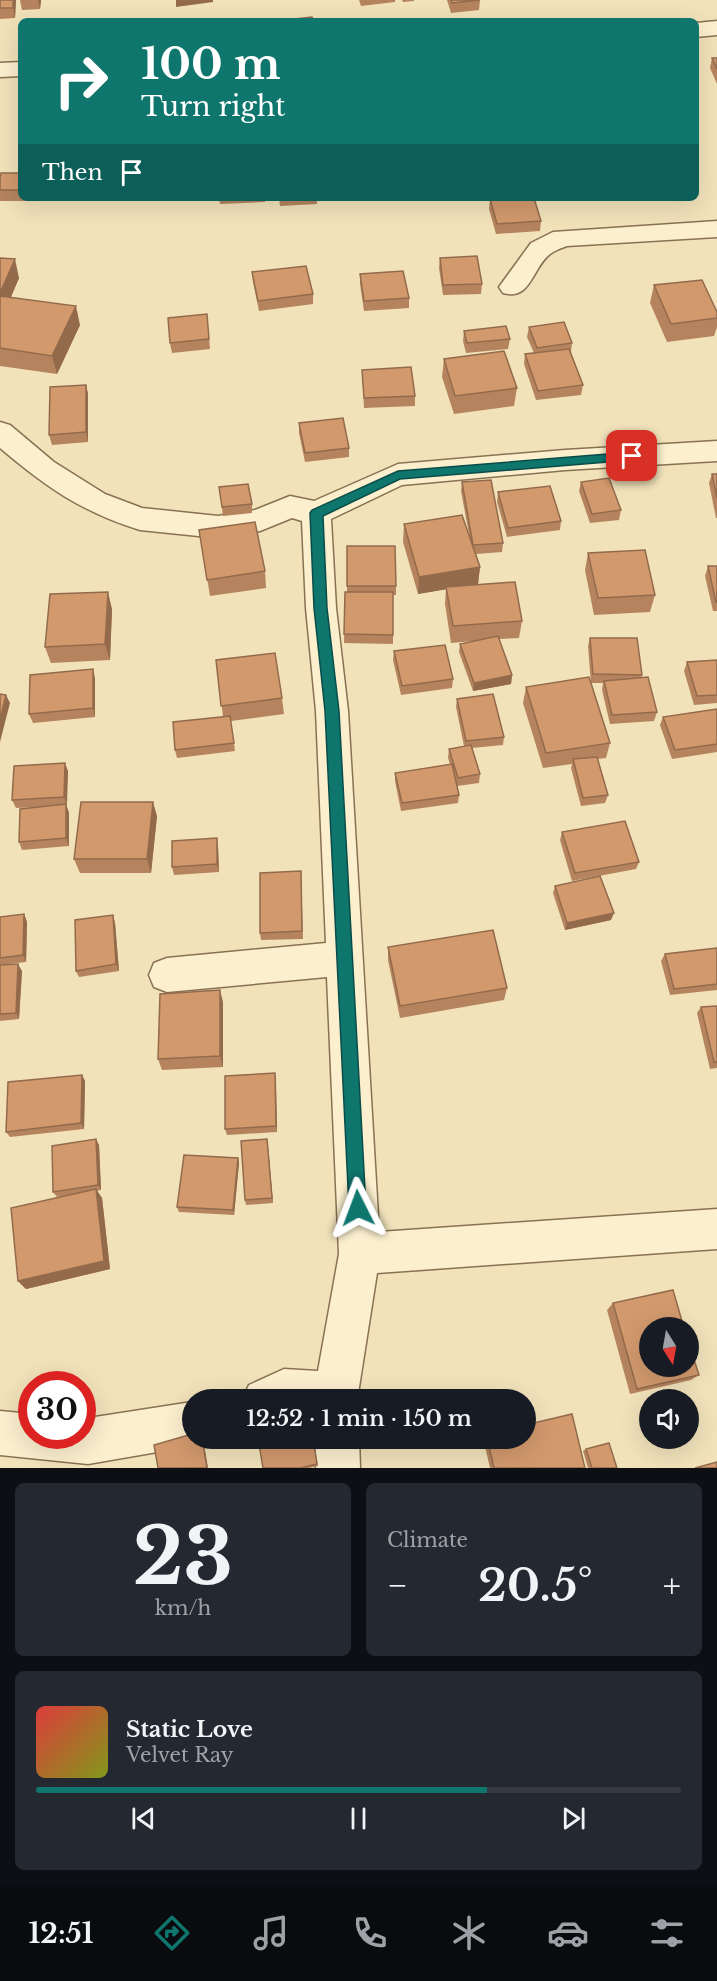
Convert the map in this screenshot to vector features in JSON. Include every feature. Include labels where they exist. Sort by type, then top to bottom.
[{"type":"street","points":[[699,30],[717,28]]},
{"type":"street","points":[[0,70],[18,69]]},
{"type":"street","points":[[512,287],[540,249],[562,238],[717,229]]},
{"type":"street","points":[[0,432],[44,469],[95,502],[140,519],[218,527],[260,520],[290,507],[316,513],[398,475],[565,460],[717,451]]},
{"type":"street","points":[[316,513],[321,608],[332,711],[360,1254],[336,1389]]},
{"type":"street","points":[[167,975],[344,958]]},
{"type":"street","points":[[360,1254],[717,1229]]},
{"type":"street","points":[[0,1434],[87,1442],[182,1426]]},
{"type":"street","points":[[337,1449],[338,1468]]},
{"type":"building","points":[[0,0],[13,0],[13,8],[0,8]]},
{"type":"building","points":[[451,0],[480,0],[452,3]]},
{"type":"building","points":[[712,58],[717,58],[717,69]]},
{"type":"building","points":[[1,173],[18,173],[18,190],[0,190]]},
{"type":"building","points":[[491,201],[535,201],[541,221],[497,224]]},
{"type":"building","points":[[477,256],[482,284],[443,285],[440,258]]},
{"type":"building","points":[[0,258],[15,259],[0,293]]},
{"type":"building","points":[[306,266],[313,294],[258,301],[252,272]]},
{"type":"building","points":[[403,271],[409,298],[364,301],[360,274]]},
{"type":"building","points":[[702,280],[717,312],[717,318],[671,324],[654,285]]},
{"type":"building","points":[[0,296],[76,306],[52,356],[0,348]]},
{"type":"building","points":[[207,314],[209,339],[170,343],[168,318]]},
{"type":"building","points":[[564,322],[572,343],[537,348],[529,327]]},
{"type":"building","points":[[506,326],[510,339],[467,343],[464,331]]},
{"type":"building","points":[[569,349],[583,385],[538,391],[525,354]]},
{"type":"building","points":[[504,351],[517,388],[455,396],[444,359]]},
{"type":"building","points":[[411,367],[415,396],[364,398],[362,370]]},
{"type":"building","points":[[86,385],[86,432],[49,435],[50,387]]},
{"type":"building","points":[[343,418],[349,448],[305,453],[299,423]]},
{"type":"building","points":[[712,474],[717,474],[717,498]]},
{"type":"building","points":[[609,478],[621,510],[592,514],[581,482]]},
{"type":"building","points":[[491,480],[503,543],[473,545],[462,482]]},
{"type":"building","points":[[248,484],[252,504],[222,507],[219,487]]},
{"type":"building","points":[[550,486],[561,521],[508,528],[498,492]]},
{"type":"building","points":[[462,515],[480,567],[419,577],[404,524]]},
{"type":"building","points":[[255,522],[265,571],[207,580],[199,530]]},
{"type":"building","points":[[347,546],[395,546],[396,586],[347,586]]},
{"type":"building","points":[[645,550],[655,595],[598,598],[588,553]]},
{"type":"building","points":[[708,566],[717,566],[717,602],[716,602]]},
{"type":"building","points":[[515,582],[522,621],[453,626],[446,587]]},
{"type":"building","points":[[108,592],[105,644],[45,647],[50,594]]},
{"type":"building","points":[[345,592],[393,592],[393,635],[344,634]]},
{"type":"building","points":[[498,636],[512,675],[474,683],[460,644]]},
{"type":"building","points":[[590,638],[637,638],[642,675],[593,674]]},
{"type":"building","points":[[445,645],[453,679],[402,686],[394,651]]},
{"type":"building","points":[[275,653],[282,698],[221,706],[216,660]]},
{"type":"building","points":[[717,660],[717,695],[697,696],[687,662]]},
{"type":"building","points":[[93,669],[93,708],[29,714],[30,675]]},
{"type":"building","points":[[589,677],[610,743],[546,753],[526,687]]},
{"type":"building","points":[[648,677],[657,712],[612,715],[604,681]]},
{"type":"building","points":[[0,694],[6,695],[0,720]]},
{"type":"building","points":[[493,694],[504,737],[466,741],[457,699]]},
{"type":"building","points":[[717,709],[717,744],[675,750],[663,717]]},
{"type":"building","points":[[230,716],[234,743],[175,750],[173,722]]},
{"type":"building","points":[[471,745],[480,774],[458,778],[449,749]]},
{"type":"building","points":[[597,757],[608,795],[583,798],[573,759]]},
{"type":"building","points":[[65,763],[64,797],[12,800],[14,766]]},
{"type":"building","points":[[452,764],[459,795],[402,803],[395,773]]},
{"type":"building","points":[[81,802],[153,802],[147,859],[74,859]]},
{"type":"building","points":[[66,804],[66,838],[19,842],[20,809]]},
{"type":"building","points":[[625,821],[639,862],[575,873],[562,832]]},
{"type":"building","points":[[217,838],[217,864],[172,867],[172,841]]},
{"type":"building","points":[[301,871],[302,931],[260,933],[260,873]]},
{"type":"building","points":[[600,876],[614,913],[567,923],[555,886]]},
{"type":"building","points":[[24,914],[23,955],[0,958],[0,917]]},
{"type":"building","points":[[113,915],[116,964],[76,971],[75,920]]},
{"type":"building","points":[[493,930],[507,988],[400,1006],[388,947]]},
{"type":"building","points":[[717,948],[717,984],[674,989],[665,954]]},
{"type":"building","points":[[18,964],[16,1013],[0,1014],[0,965]]},
{"type":"building","points":[[220,990],[220,1056],[158,1059],[160,994]]},
{"type":"building","points":[[717,1006],[717,1062],[714,1062],[701,1007]]},
{"type":"building","points":[[275,1073],[276,1126],[225,1129],[225,1076]]},
{"type":"building","points":[[82,1075],[81,1123],[6,1132],[8,1082]]},
{"type":"building","points":[[96,1139],[98,1185],[53,1192],[52,1146]]},
{"type":"building","points":[[267,1139],[272,1198],[245,1200],[241,1141]]},
{"type":"building","points":[[184,1155],[238,1158],[233,1210],[177,1207]]},
{"type":"building","points":[[96,1189],[104,1261],[18,1281],[11,1208]]},
{"type":"building","points":[[673,1290],[681,1317],[639,1317],[639,1377],[690,1377],[637,1389],[613,1303]]},
{"type":"building","points":[[572,1414],[585,1468],[494,1468],[490,1449],[536,1449],[536,1422]]},
{"type":"building","points":[[182,1437],[182,1449],[204,1449],[207,1468],[158,1468],[154,1445]]},
{"type":"building","points":[[609,1443],[617,1468],[592,1468],[586,1449]]},
{"type":"building","points":[[260,1449],[315,1449],[317,1464],[300,1468],[263,1468]]},
{"type":"building","points":[[717,1462],[717,1468],[695,1468]]},
{"type":"route","points":[[358,1208],[332,711],[321,608],[316,513],[398,475],[632,456]]}]
